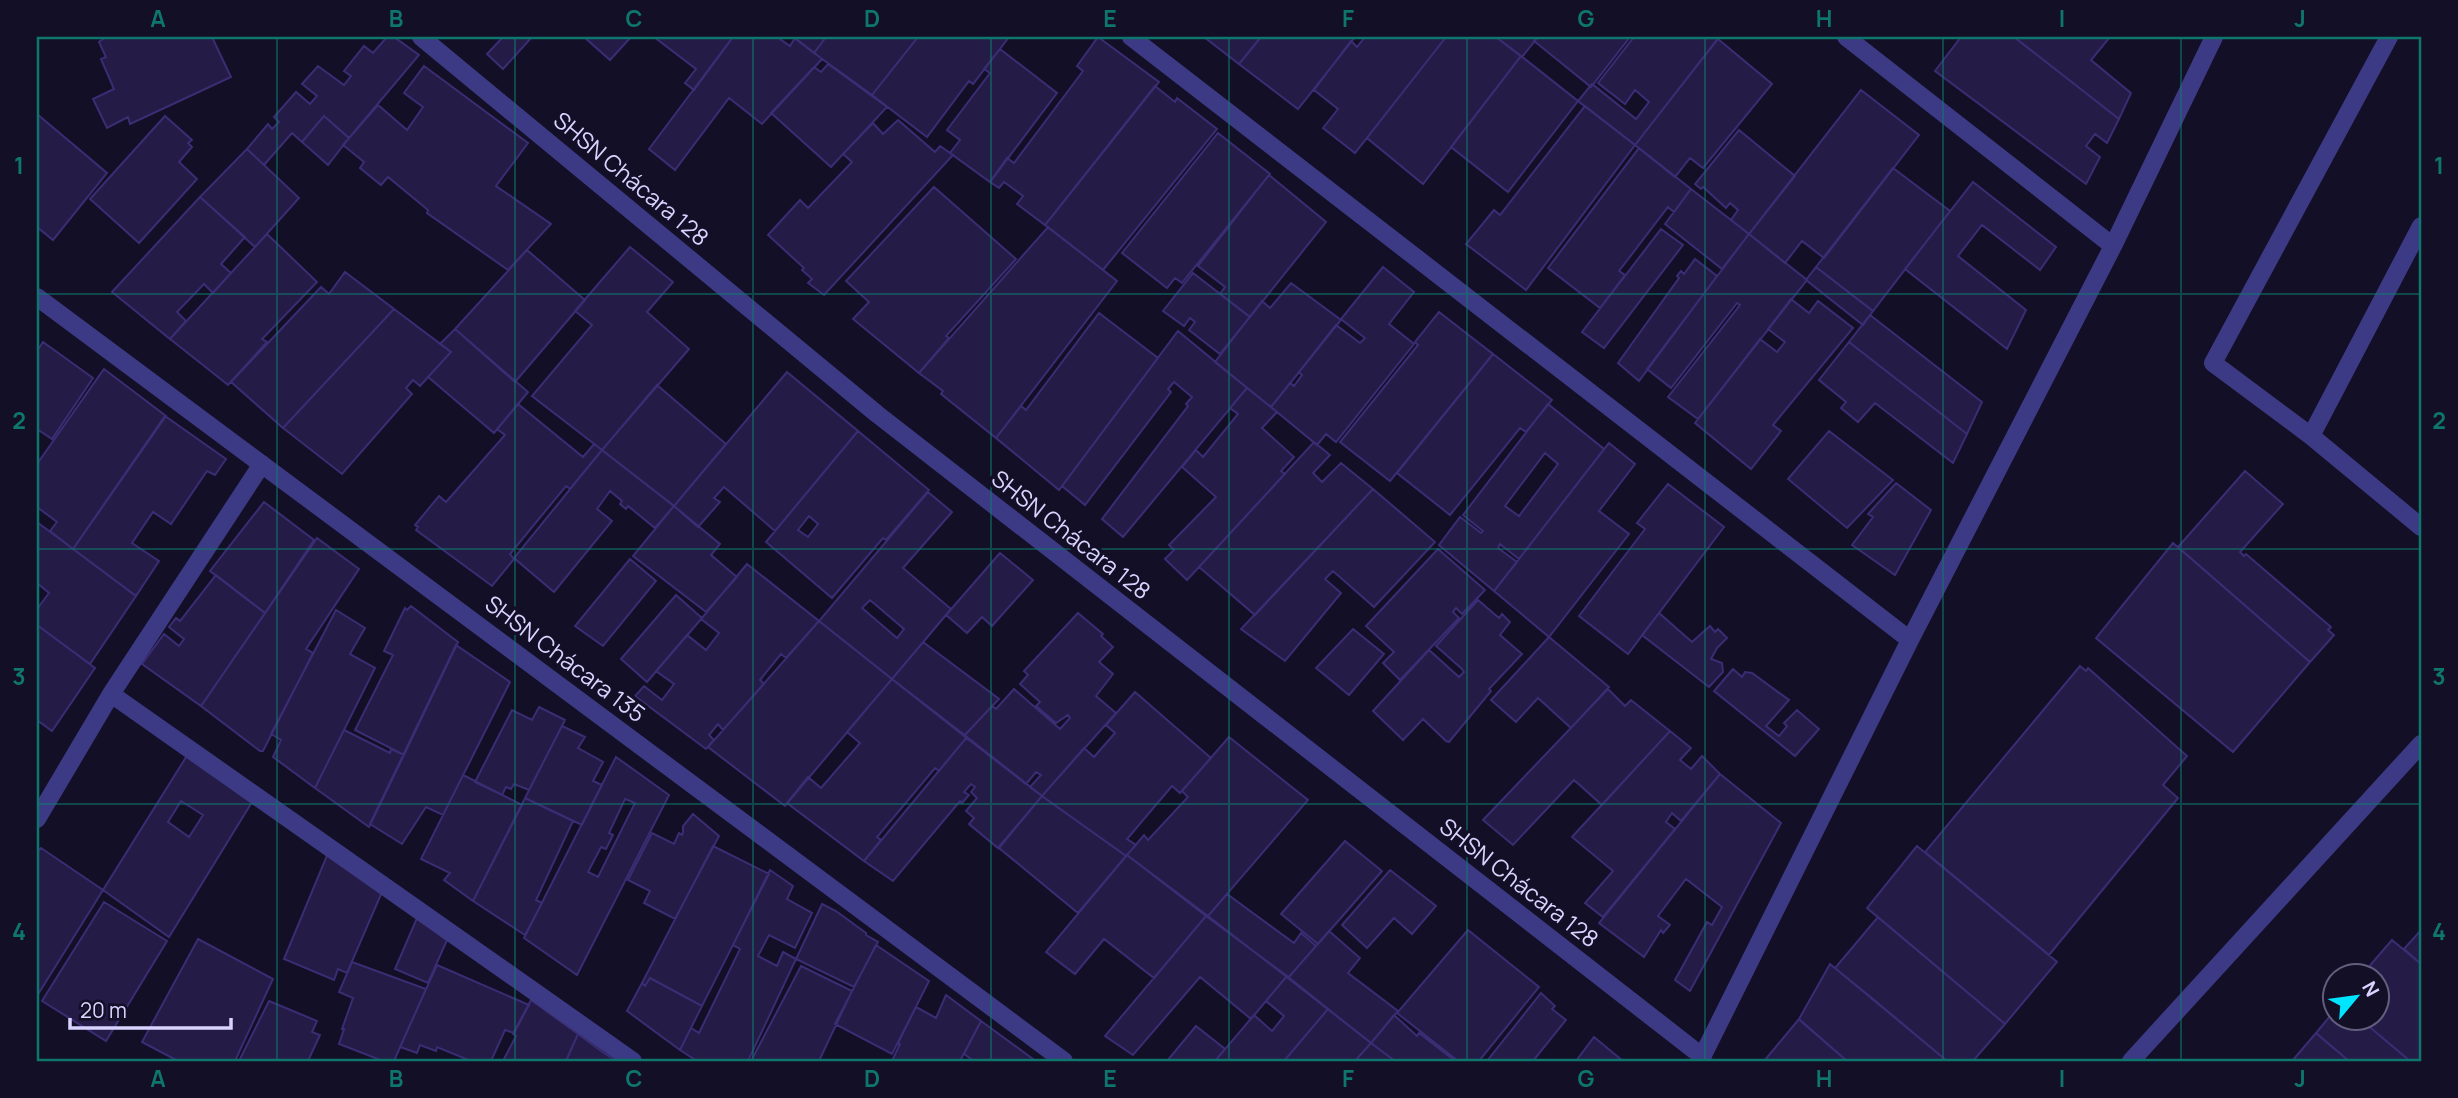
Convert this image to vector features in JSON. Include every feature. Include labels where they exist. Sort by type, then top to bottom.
[{"type":"street","name":"SHSN Chácara 128","points":[[421,37],[877,414],[1701,1059]]},
{"type":"street","points":[[1131,37],[1910,640]]},
{"type":"street","points":[[1846,37],[2113,246]]},
{"type":"street","points":[[1701,1059],[1910,640],[2113,246],[2214,37]]},
{"type":"street","points":[[2389,37],[2213,363],[2311,436],[2421,527]]},
{"type":"street","points":[[2311,436],[2421,226]]},
{"type":"street","name":"SHSN Chácara 135","points":[[37,297],[1064,1061]]},
{"type":"street","points":[[37,820],[111,694],[262,464]]},
{"type":"street","points":[[111,694],[633,1061]]},
{"type":"street","points":[[2131,1061],[2421,744]]},
{"type":"building","points":[[102,37],[212,37],[231,77],[130,124],[128,117],[107,128],[93,99],[114,89],[101,59],[106,57],[99,42]]},
{"type":"building","points":[[387,37],[394,37],[419,55],[349,138],[324,116],[302,142],[292,133],[264,165],[247,149],[268,124],[272,129],[279,122],[274,117],[296,92],[310,104],[317,96],[302,84],[318,66],[344,85],[351,76],[344,71],[364,46],[373,53]]},
{"type":"building","points":[[503,37],[532,37],[503,69],[487,54]]},
{"type":"building","points":[[584,37],[631,37],[610,60]]},
{"type":"building","points":[[654,37],[733,37],[694,90],[685,83],[696,69]]},
{"type":"building","points":[[733,37],[777,37],[790,46],[795,38],[822,59],[762,124],[729,98],[675,170],[649,149]]},
{"type":"building","points":[[793,37],[826,37],[814,53]]},
{"type":"building","points":[[826,37],[918,37],[872,95],[814,53]]},
{"type":"building","points":[[918,37],[1009,37],[973,84],[969,81],[927,137],[872,95]]},
{"type":"building","points":[[1098,37],[1159,82],[1045,225],[1017,204],[1023,196],[1004,182],[999,188],[990,182],[1007,158],[1014,163],[1083,71],[1077,66]]},
{"type":"building","points":[[1204,37],[1261,37],[1239,64]]},
{"type":"building","points":[[1261,37],[1355,37],[1298,109],[1239,64]]},
{"type":"building","points":[[1365,37],[1446,37],[1355,153],[1323,128],[1338,109],[1314,90],[1351,41],[1357,47]]},
{"type":"building","points":[[1446,37],[1496,37],[1521,56],[1423,184],[1367,138]]},
{"type":"building","points":[[1496,37],[1538,37],[1522,57]]},
{"type":"building","points":[[1538,37],[1630,37],[1591,87],[1534,41]]},
{"type":"building","points":[[1634,37],[1719,37],[1635,145],[1578,101],[1592,84],[1636,119],[1649,102],[1635,90],[1625,104],[1598,83]]},
{"type":"building","points":[[1961,37],[2014,37],[2119,119],[2107,143],[2095,134],[2086,146],[2100,157],[2086,184],[1935,71]]},
{"type":"building","points":[[2014,37],[2110,37],[2091,60],[2131,93],[2119,119]]},
{"type":"building","points":[[1718,39],[1772,84],[1703,168],[1690,158],[1675,177],[1635,145]]},
{"type":"building","points":[[1000,49],[1057,93],[990,182],[950,153],[960,140],[947,130],[990,73],[984,69]]},
{"type":"building","points":[[1521,56],[1578,101],[1508,192],[1451,147]]},
{"type":"building","points":[[828,64],[887,107],[831,167],[771,113],[814,67],[821,72]]},
{"type":"building","points":[[424,66],[528,143],[496,186],[551,224],[508,270],[427,213],[428,210],[388,177],[381,185],[360,168],[364,162],[343,145],[378,105],[407,130],[423,107],[404,93]]},
{"type":"building","points":[[1155,86],[1175,102],[1177,98],[1217,129],[1103,270],[1045,225]]},
{"type":"building","points":[[1861,90],[1919,135],[1824,258],[1802,241],[1785,263],[1749,234]]},
{"type":"building","points":[[1585,106],[1635,145],[1526,290],[1466,244],[1494,210],[1500,215]]},
{"type":"building","points":[[37,114],[107,173],[53,240],[37,227]]},
{"type":"building","points":[[165,116],[192,140],[188,143],[192,147],[179,162],[197,179],[139,243],[90,199]]},
{"type":"building","points":[[324,116],[349,138],[328,165],[302,142]]},
{"type":"building","points":[[898,120],[935,152],[940,146],[953,155],[824,295],[808,283],[812,279],[802,270],[804,268],[768,235],[800,200],[808,208],[852,162],[843,154],[873,123],[883,134]]},
{"type":"building","points":[[1739,130],[1795,176],[1749,234],[1731,220],[1738,210],[1730,203],[1726,208],[1703,187],[1701,189],[1695,184]]},
{"type":"building","points":[[1218,133],[1270,174],[1182,283],[1175,278],[1167,288],[1122,253]]},
{"type":"building","points":[[1639,148],[1691,189],[1674,212],[1668,207],[1619,271],[1625,275],[1600,308],[1548,268]]},
{"type":"building","points":[[247,149],[299,198],[255,247],[200,197]]},
{"type":"building","points":[[1893,168],[1950,211],[1873,311],[1816,267]]},
{"type":"building","points":[[1269,175],[1326,222],[1250,317],[1220,294],[1225,287],[1198,266]]},
{"type":"building","points":[[1973,182],[2056,247],[2040,270],[1982,225],[1958,256],[2026,310],[2007,349],[1905,269]]},
{"type":"building","points":[[934,187],[1016,259],[946,336],[949,338],[919,373],[853,319],[869,302],[846,281]]},
{"type":"building","points":[[1691,189],[1749,234],[1722,269],[1665,224]]},
{"type":"building","points":[[200,197],[245,237],[221,264],[231,273],[213,293],[204,284],[177,312],[186,321],[170,339],[112,292]]},
{"type":"building","points":[[1048,227],[1117,281],[996,438],[919,373]]},
{"type":"building","points":[[1661,229],[1683,245],[1604,348],[1582,332]]},
{"type":"building","points":[[267,234],[317,282],[262,339],[267,342],[228,385],[170,339]]},
{"type":"building","points":[[1749,234],[1807,280],[1698,419],[1668,397],[1740,305],[1737,303],[1671,388],[1647,369]]},
{"type":"building","points":[[630,247],[673,282],[647,312],[689,349],[602,450],[532,396],[592,325],[575,311]]},
{"type":"building","points":[[527,250],[585,300],[515,382],[455,329]]},
{"type":"building","points":[[1695,259],[1717,276],[1639,381],[1618,363],[1679,278],[1677,276],[1681,271],[1684,274]]},
{"type":"building","points":[[1383,267],[1414,292],[1389,324],[1414,344],[1336,442],[1326,434],[1317,445],[1271,407],[1290,383],[1294,386],[1302,375],[1299,372],[1336,325],[1360,343],[1365,338],[1341,319]]},
{"type":"building","points":[[1816,267],[1873,311],[1863,325],[1806,280]]},
{"type":"building","points":[[345,272],[394,309],[283,428],[231,382],[321,287],[329,294]]},
{"type":"building","points":[[1193,273],[1250,317],[1220,354],[1189,330],[1195,322],[1190,318],[1184,326],[1163,311]]},
{"type":"building","points":[[1291,283],[1341,320],[1271,407],[1215,362],[1262,301],[1270,308]]},
{"type":"building","points":[[1791,299],[1809,313],[1818,301],[1853,328],[1773,425],[1781,431],[1751,469],[1695,423],[1760,339],[1777,352],[1785,342],[1768,329]]},
{"type":"building","points":[[394,309],[451,352],[420,386],[413,380],[406,388],[412,394],[342,474],[283,428]]},
{"type":"building","points":[[1439,312],[1493,354],[1390,481],[1340,442],[1418,345],[1415,342]]},
{"type":"building","points":[[1099,313],[1158,358],[1059,490],[996,438],[1021,406],[1026,410]]},
{"type":"building","points":[[1870,315],[1982,402],[1967,434],[1849,342]]},
{"type":"building","points":[[455,329],[528,392],[494,433],[428,377],[451,352],[440,344]]},
{"type":"building","points":[[1178,331],[1247,388],[1123,537],[1102,519],[1188,406],[1186,404],[1192,397],[1174,382],[1168,389],[1171,392],[1085,505],[1062,486]]},
{"type":"building","points":[[43,342],[93,378],[52,439],[37,429],[37,351]]},
{"type":"building","points":[[1849,342],[1967,434],[1953,463],[1875,403],[1858,422],[1841,408],[1846,402],[1819,380]]},
{"type":"building","points":[[1493,354],[1552,400],[1526,432],[1520,428],[1450,515],[1397,473]]},
{"type":"building","points":[[104,369],[166,416],[73,549],[50,531],[57,522],[37,507],[37,464]]},
{"type":"building","points":[[787,372],[858,431],[775,531],[724,487],[714,498],[720,502],[698,527],[674,506]]},
{"type":"building","points":[[657,385],[726,444],[674,506],[602,450]]},
{"type":"building","points":[[1247,388],[1277,412],[1262,428],[1294,457],[1281,471],[1285,474],[1187,580],[1165,559],[1174,550],[1169,545],[1216,497],[1182,467],[1196,450],[1203,457],[1238,414],[1230,408]]},
{"type":"building","points":[[518,404],[583,457],[594,444],[602,450],[570,489],[566,486],[510,554],[514,559],[492,586],[416,530],[418,527],[415,525],[439,496],[446,502],[505,435],[497,429]]},
{"type":"building","points":[[1548,404],[1604,449],[1519,559],[1500,544],[1498,548],[1517,562],[1494,591],[1439,545],[1460,517],[1481,533],[1483,531],[1463,515]],"holes":[[[1545,453],[1558,464],[1519,516],[1505,506]]]},
{"type":"building","points":[[165,416],[226,459],[215,475],[207,471],[171,524],[153,512],[132,543],[159,561],[136,596],[73,549]]},
{"type":"building","points":[[858,431],[929,490],[886,540],[883,538],[832,598],[766,542]],"holes":[[[809,516],[818,524],[808,537],[798,530]]]},
{"type":"building","points":[[1829,431],[1893,480],[1847,528],[1788,479]]},
{"type":"building","points":[[1314,442],[1330,455],[1313,473],[1322,482],[1341,463],[1373,489],[1255,615],[1199,567]]},
{"type":"building","points":[[1609,443],[1635,464],[1599,511],[1629,534],[1549,637],[1494,591]]},
{"type":"building","points":[[602,450],[674,506],[655,528],[628,506],[626,509],[620,504],[622,501],[610,491],[597,509],[612,521],[554,592],[514,558]]},
{"type":"building","points":[[2245,471],[2283,504],[2240,552],[2244,556],[2246,554],[2331,627],[2328,630],[2334,635],[2310,662],[2178,547]]},
{"type":"building","points":[[1896,483],[1931,510],[1895,575],[1852,545],[1873,517],[1868,514]]},
{"type":"building","points":[[1668,484],[1724,527],[1628,654],[1579,616],[1645,529],[1637,523]]},
{"type":"building","points":[[1373,489],[1435,542],[1374,607],[1333,571],[1325,579],[1341,593],[1285,661],[1241,629]]},
{"type":"building","points":[[928,492],[952,512],[903,568],[951,609],[892,679],[819,621]],"holes":[[[870,600],[904,629],[897,638],[862,608]]]},
{"type":"building","points":[[264,502],[314,540],[265,613],[210,571]]},
{"type":"building","points":[[674,506],[720,544],[711,555],[737,577],[706,612],[633,556]]},
{"type":"building","points":[[37,522],[136,596],[90,664],[37,625],[37,609],[49,593],[37,583]]},
{"type":"building","points":[[317,538],[359,569],[306,649],[313,653],[263,751],[260,751],[201,706]]},
{"type":"building","points":[[2173,543],[2310,662],[2233,752],[2096,638]]},
{"type":"building","points":[[1438,549],[1485,590],[1462,614],[1456,608],[1453,612],[1459,618],[1400,680],[1383,663],[1394,652],[1366,626]]},
{"type":"building","points":[[1000,553],[1033,580],[992,626],[982,617],[967,633],[946,615]]},
{"type":"building","points":[[630,559],[656,581],[603,646],[575,626]]},
{"type":"building","points":[[747,564],[819,621],[786,658],[781,654],[760,680],[764,684],[723,730],[718,724],[709,735],[714,740],[706,749],[635,696],[644,686],[662,700],[674,684],[656,671],[687,635],[706,650],[719,633],[701,619]]},
{"type":"building","points":[[216,575],[265,613],[201,706],[142,664],[164,634],[179,646],[184,639],[169,627],[176,618],[180,621]]},
{"type":"building","points":[[676,595],[702,618],[647,682],[621,659]]},
{"type":"building","points":[[1478,600],[1499,618],[1502,614],[1510,622],[1500,635],[1522,654],[1489,689],[1491,691],[1449,742],[1423,719],[1403,740],[1373,711],[1429,650],[1459,677],[1464,672],[1436,646]]},
{"type":"building","points":[[411,606],[458,642],[404,755],[355,730],[393,655],[384,651],[405,608],[407,610]]},
{"type":"building","points":[[336,610],[365,628],[350,654],[375,668],[315,788],[273,757],[281,740],[271,734]]},
{"type":"building","points":[[1078,613],[1103,634],[1101,636],[1113,647],[1099,662],[1113,674],[1096,696],[1116,713],[1042,796],[1030,787],[1041,775],[1036,772],[1026,784],[964,736],[992,706],[996,709],[1014,689],[1060,729],[1070,718],[1068,715],[1056,723],[1036,706],[1040,702],[1020,684],[1028,675],[1024,671]]},
{"type":"building","points":[[1659,613],[1692,642],[1710,626],[1715,632],[1718,629],[1727,638],[1711,659],[1722,663],[1723,672],[1709,687],[1642,635]]},
{"type":"building","points":[[819,621],[892,679],[785,806],[708,747]]},
{"type":"building","points":[[37,625],[95,668],[52,731],[37,720]]},
{"type":"building","points":[[1353,629],[1384,654],[1349,695],[1316,668]]},
{"type":"building","points":[[1549,637],[1609,687],[1571,728],[1538,698],[1516,722],[1491,700]]},
{"type":"building","points":[[923,642],[999,699],[964,736],[892,679]]},
{"type":"building","points":[[456,645],[510,682],[443,815],[426,807],[402,844],[370,824]]},
{"type":"building","points":[[2080,666],[2086,671],[2088,668],[2187,756],[2163,785],[2178,798],[2049,955],[1925,852]]},
{"type":"building","points":[[1733,669],[1742,677],[1745,672],[1752,673],[1789,700],[1766,726],[1779,736],[1787,726],[1784,723],[1797,710],[1819,729],[1795,756],[1714,691]]},
{"type":"building","points":[[892,679],[967,737],[939,771],[935,768],[877,837],[881,840],[864,861],[787,803],[808,777],[821,788],[860,743],[847,732]]},
{"type":"building","points":[[1608,689],[1625,706],[1631,700],[1670,731],[1602,805],[1574,780],[1513,845],[1483,820]]},
{"type":"building","points":[[1135,692],[1211,758],[1180,793],[1172,786],[1127,839],[1136,845],[1126,856],[1042,796],[1084,748],[1094,757],[1115,733],[1106,725]]},
{"type":"building","points":[[539,707],[565,720],[529,790],[514,784],[511,789],[506,787],[502,795],[475,782],[512,710],[532,720]]},
{"type":"building","points":[[562,726],[585,737],[578,748],[603,762],[593,781],[602,785],[582,825],[525,798]]},
{"type":"building","points":[[344,730],[390,753],[391,749],[404,755],[369,827],[315,788]]},
{"type":"building","points":[[1670,731],[1691,748],[1680,760],[1691,769],[1702,756],[1720,774],[1681,821],[1672,813],[1666,822],[1675,829],[1603,917],[1585,903],[1613,871],[1572,837]]},
{"type":"building","points":[[967,737],[1042,796],[998,848],[969,824],[974,818],[966,811],[977,798],[971,792],[975,787],[971,784],[964,792],[969,795],[962,803],[960,801],[893,881],[864,861]]},
{"type":"building","points":[[1229,737],[1308,800],[1208,916],[1127,855],[1144,835],[1148,840],[1188,797],[1182,791]]},
{"type":"building","points":[[188,754],[257,794],[169,937],[103,890]],"holes":[[[181,801],[203,815],[189,837],[168,822]]]},
{"type":"building","points":[[616,757],[669,795],[577,975],[524,938]],"holes":[[[625,799],[635,803],[598,877],[588,872],[601,847],[606,849],[613,835],[609,833]]]},
{"type":"building","points":[[1720,774],[1781,823],[1690,991],[1675,980],[1707,922],[1712,925],[1722,907],[1686,879],[1658,916],[1670,925],[1663,933],[1661,930],[1644,957],[1599,923]]},
{"type":"building","points":[[463,775],[522,805],[473,901],[444,880],[450,873],[421,859]]},
{"type":"building","points":[[1042,796],[1126,856],[1078,913],[999,848]]},
{"type":"building","points":[[525,798],[573,821],[536,900],[542,903],[525,935],[473,901]]},
{"type":"building","points":[[693,814],[719,836],[675,919],[644,903],[650,891],[628,880],[652,833],[674,844]]},
{"type":"building","points":[[1345,841],[1382,871],[1318,944],[1281,914]]},
{"type":"building","points":[[713,846],[769,874],[702,1006],[650,978],[645,986],[642,983]]},
{"type":"building","points":[[1917,846],[2057,962],[2005,1024],[1867,908]]},
{"type":"building","points":[[41,848],[103,890],[37,996],[37,852]]},
{"type":"building","points":[[328,853],[382,892],[347,973],[338,969],[334,980],[284,959]]},
{"type":"building","points":[[1127,855],[1206,916],[1154,978],[1104,939],[1075,974],[1046,952]]},
{"type":"building","points":[[770,870],[793,886],[787,899],[812,913],[795,948],[769,935],[758,956],[777,966],[783,952],[796,959],[748,1061],[697,1061],[680,1050],[691,1028],[699,1033],[740,949],[733,945]]},
{"type":"building","points":[[1390,870],[1436,906],[1412,934],[1394,918],[1367,948],[1342,925]]},
{"type":"building","points":[[1227,894],[1294,943],[1301,933],[1316,946],[1288,978],[1208,916]]},
{"type":"building","points":[[104,902],[167,941],[106,1041],[42,1001]]},
{"type":"building","points":[[822,904],[878,942],[854,987],[796,959]]},
{"type":"building","points":[[1206,916],[1287,976],[1251,1019],[1200,977],[1133,1055],[1105,1036]]},
{"type":"building","points":[[1878,917],[2005,1024],[1973,1061],[1947,1061],[1835,968]]},
{"type":"building","points":[[417,918],[447,940],[428,983],[395,969]]},
{"type":"building","points":[[1468,930],[1539,987],[1479,1061],[1458,1061],[1397,1013]]},
{"type":"building","points":[[2421,930],[2421,964],[2404,949]]},
{"type":"building","points":[[1329,931],[1360,958],[1348,973],[1398,1011],[1371,1043],[1288,978]]},
{"type":"building","points":[[198,939],[273,979],[235,1061],[178,1061],[142,1042]]},
{"type":"building","points":[[2392,940],[2421,964],[2421,1061],[2410,1061],[2376,1032],[2392,1032],[2392,962],[2373,962]]},
{"type":"building","points":[[876,945],[929,981],[892,1054],[835,1024]]},
{"type":"building","points":[[352,962],[426,989],[394,1061],[383,1061],[339,1044],[353,998],[339,992]]},
{"type":"building","points":[[1830,964],[1947,1061],[1847,1061],[1799,1019]]},
{"type":"building","points":[[437,965],[529,1005],[514,1033],[505,1030],[491,1061],[471,1061],[437,1047],[436,1051],[420,1045],[417,1053],[400,1047]]},
{"type":"building","points":[[801,966],[852,991],[819,1061],[751,1061]]},
{"type":"building","points":[[1287,976],[1328,1009],[1284,1061],[1215,1061],[1254,1015],[1272,1031],[1284,1016],[1266,1001]]},
{"type":"building","points":[[650,978],[702,1006],[680,1050],[627,1011],[642,983],[645,986]]},
{"type":"building","points":[[1541,993],[1555,1006],[1552,1009],[1566,1020],[1533,1061],[1487,1061]]},
{"type":"building","points":[[946,995],[981,1021],[960,1061],[892,1061],[916,1007],[936,1018]]},
{"type":"building","points":[[531,1000],[578,1034],[566,1061],[503,1061],[516,1036],[513,1034]]},
{"type":"building","points":[[269,1001],[317,1021],[312,1032],[320,1035],[308,1061],[239,1061]]},
{"type":"building","points":[[1328,1009],[1371,1043],[1355,1061],[1284,1061]]},
{"type":"building","points":[[1394,1015],[1417,1036],[1419,1033],[1455,1061],[1395,1061],[1371,1043]]},
{"type":"building","points":[[1799,1019],[1803,1023],[1847,1061],[1764,1061]]},
{"type":"building","points":[[981,1021],[1033,1059],[1032,1061],[974,1061],[964,1054]]},
{"type":"building","points":[[1196,1026],[1225,1049],[1215,1061],[1167,1061]]},
{"type":"building","points":[[2322,1026],[2322,1032],[2376,1032],[2410,1061],[2349,1061],[2316,1033]]},
{"type":"building","points":[[2316,1033],[2324,1040],[2349,1061],[2292,1061]]},
{"type":"building","points":[[578,1034],[604,1053],[616,1061],[566,1061]]},
{"type":"building","points":[[1594,1037],[1623,1061],[1576,1061]]},
{"type":"building","points":[[1371,1043],[1395,1061],[1355,1061]]}]
